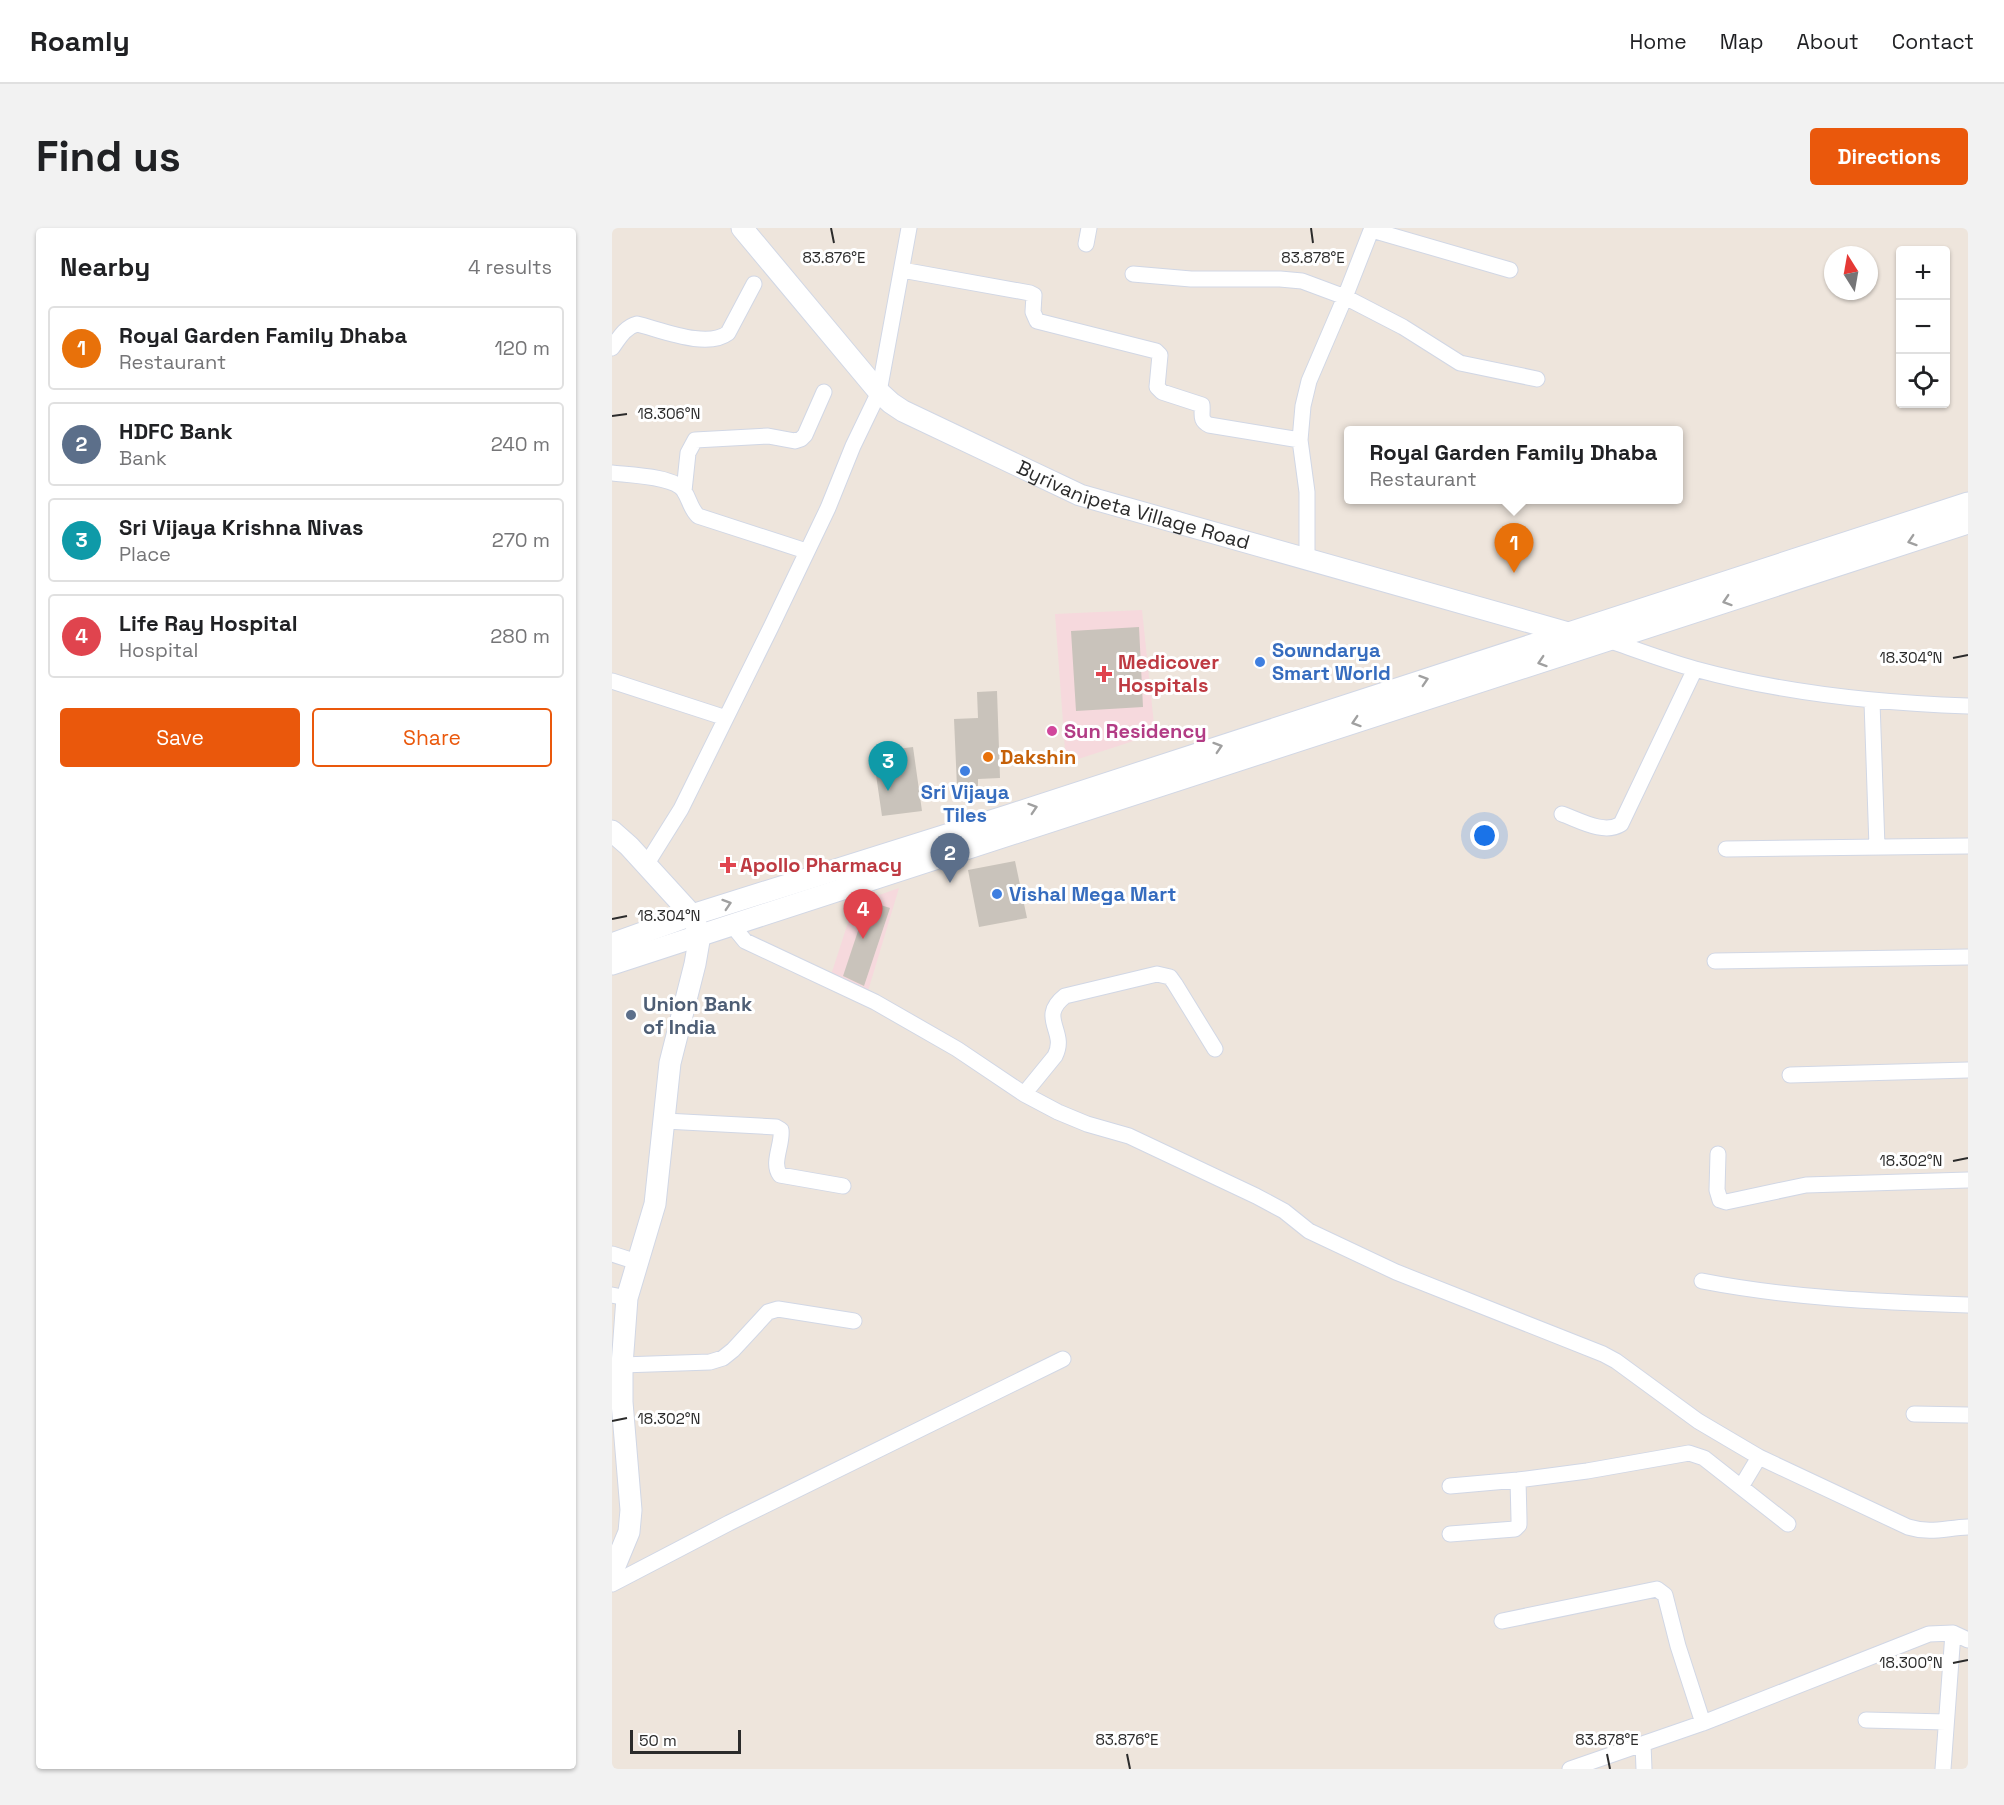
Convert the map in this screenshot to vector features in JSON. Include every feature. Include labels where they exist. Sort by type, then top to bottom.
[{"type":"main road","name":"Byrivanipeta Village Road","points":[[742,228],[879,392],[903,411],[1080,495],[1572,634],[1608,640]]},
{"type":"main road","points":[[612,944],[692,915],[1010,815],[1468,665],[1572,634],[1968,503]]},
{"type":"main road","points":[[612,964],[1968,523]]},
{"type":"main road","points":[[612,831],[629,846],[692,915],[700,935],[670,1064],[666,1121],[655,1204],[637,1262],[619,1297],[619,1352],[631,1510],[629,1532],[612,1573]]},
{"type":"street","points":[[646,865],[681,809],[726,718],[828,508],[853,446],[879,392],[909,228]]},
{"type":"street","points":[[1086,244],[1089,228]]},
{"type":"street","points":[[1307,558],[1307,492],[1300,440],[1303,406],[1309,381],[1372,229],[1510,270]]},
{"type":"street","points":[[902,270],[1030,293],[1034,295],[1033,312],[1037,321],[1156,351],[1160,355],[1161,363],[1157,387],[1162,392],[1202,405],[1204,423],[1300,440]]},
{"type":"street","points":[[1133,274],[1191,279],[1302,281],[1345,297],[1403,327],[1460,363],[1537,379]]},
{"type":"street","points":[[612,348],[624,331],[631,325],[637,324],[695,339],[722,338],[728,333],[754,284]]},
{"type":"street","points":[[684,491],[688,453],[695,440],[768,436],[801,440],[824,392]]},
{"type":"street","points":[[612,473],[667,480],[677,484],[684,491],[692,510],[698,516],[806,551]]},
{"type":"street","points":[[1608,640],[1695,669],[1742,680],[1872,702],[1968,706]]},
{"type":"street","points":[[1562,814],[1606,829],[1614,829],[1621,824],[1695,669]]},
{"type":"street","points":[[612,681],[726,718]]},
{"type":"street","points":[[1872,702],[1877,847]]},
{"type":"street","points":[[1726,849],[1968,846]]},
{"type":"street","points":[[732,925],[745,941],[875,1002],[957,1049],[1024,1094],[1058,1112],[1087,1124],[1129,1136],[1256,1196],[1284,1211],[1309,1231],[1396,1272],[1603,1354],[1698,1421],[1759,1457],[1908,1527],[1933,1532],[1968,1527]]},
{"type":"street","points":[[1715,962],[1968,957]]},
{"type":"street","points":[[1024,1094],[1059,1050],[1053,1016],[1053,1008],[1057,1002],[1065,996],[1157,974],[1170,977],[1215,1049]]},
{"type":"street","points":[[1790,1075],[1968,1071]]},
{"type":"street","points":[[666,1121],[776,1127],[781,1130],[782,1136],[776,1166],[780,1175],[843,1186]]},
{"type":"street","points":[[1718,1154],[1717,1190],[1720,1200],[1726,1202],[1806,1185],[1968,1180]]},
{"type":"street","points":[[612,1254],[637,1262]]},
{"type":"street","points":[[1702,1281],[1734,1287],[1882,1302],[1968,1305]]},
{"type":"street","points":[[619,1352],[710,1362],[723,1358],[768,1312],[778,1309],[854,1321]]},
{"type":"street","points":[[612,1584],[729,1523],[1063,1359]]},
{"type":"street","points":[[1914,1414],[1968,1415]]},
{"type":"street","points":[[1450,1486],[1587,1471],[1689,1453],[1704,1458],[1788,1524]]},
{"type":"street","points":[[1741,1487],[1759,1457]]},
{"type":"street","points":[[1450,1534],[1515,1529],[1519,1525],[1518,1480]]},
{"type":"street","points":[[1502,1622],[1657,1589],[1662,1591],[1703,1723]]},
{"type":"street","points":[[1943,1769],[1953,1633]]},
{"type":"street","points":[[1570,1769],[1808,1684],[1929,1634],[1953,1633],[1968,1640]]},
{"type":"street","points":[[1866,1720],[1946,1722]]},
{"type":"street","points":[[1643,1744],[1644,1769]]},
{"type":"shaded area","name":"Medicover Hospitals","points":[[1142,610],[1155,734],[1066,763],[1055,614]]},
{"type":"shaded area","points":[[899,888],[868,991],[831,975],[854,904]]},
{"type":"building","points":[[1139,627],[1143,707],[1076,711],[1071,631]]},
{"type":"building","points":[[997,691],[1000,778],[978,779],[978,786],[957,787],[954,719],[978,718],[977,692]]},
{"type":"building","points":[[913,747],[922,811],[882,816],[875,768],[899,765],[897,749]]},
{"type":"building","name":"Vishal Mega Mart","points":[[1015,861],[1027,918],[979,927],[968,870]]},
{"type":"building","points":[[868,901],[890,908],[864,986],[843,976]]},
{"type":"place","name":"Royal Garden Family Dhaba","points":[[1514,573]]},
{"type":"place","name":"Sowndarya Smart World","points":[[1260,662]]},
{"type":"place","name":"Medicover Hospitals","points":[[1104,674]]},
{"type":"place","name":"Sun Residency","points":[[1052,731]]},
{"type":"place","name":"Dakshin","points":[[988,757]]},
{"type":"place","name":"Sri Vijaya Tiles","points":[[965,771]]},
{"type":"place","name":"Sri Vijaya Krishna Nivas","points":[[888,791]]},
{"type":"place","name":"Apollo Pharmacy","points":[[728,865]]},
{"type":"place","name":"HDFC Bank","points":[[950,883]]},
{"type":"place","name":"Vishal Mega Mart","points":[[997,894]]},
{"type":"place","name":"Life Ray Hospital","points":[[863,939]]},
{"type":"place","name":"Union Bank of India","points":[[631,1015]]}]
